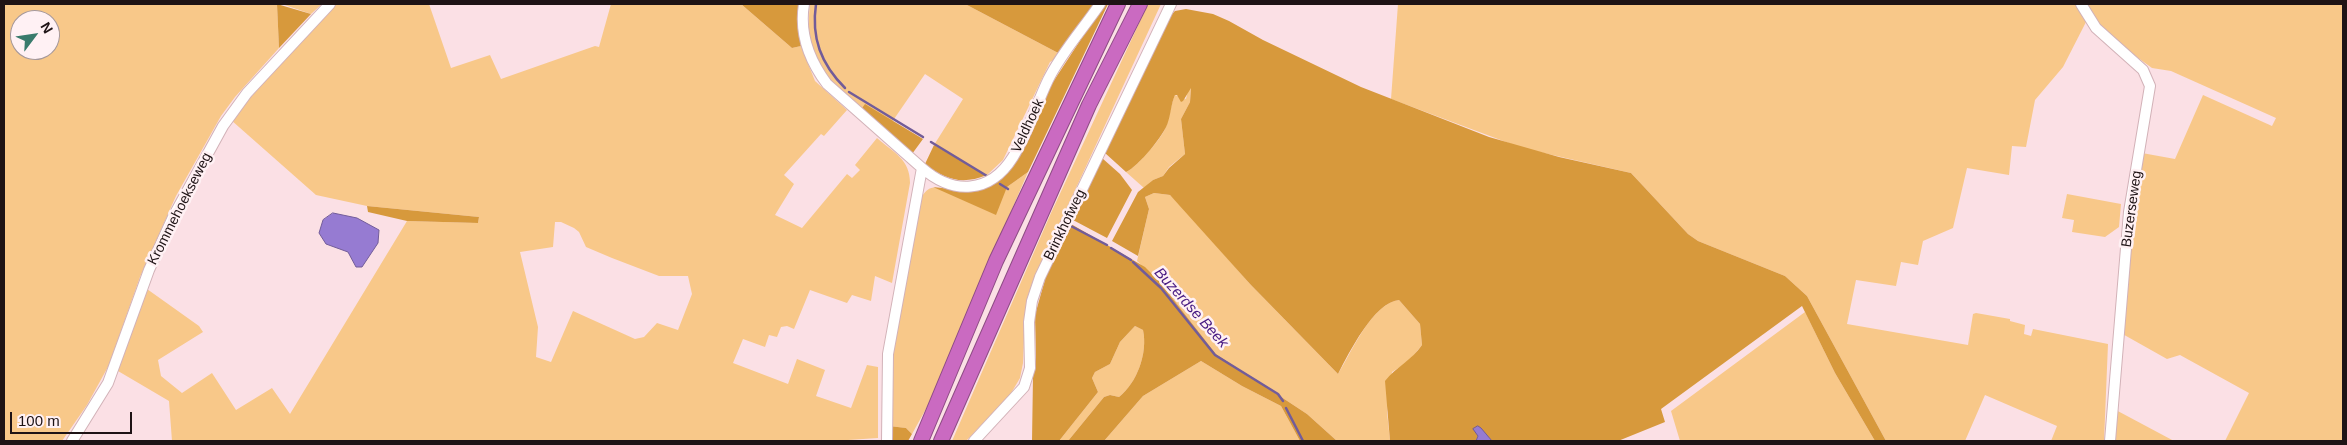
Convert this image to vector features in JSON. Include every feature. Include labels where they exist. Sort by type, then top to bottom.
[{"type":"highway","points":[[921,441],[996,261],[1118,4]]},
{"type":"highway","points":[[941,441],[1085,114],[1140,4]]},
{"type":"street","name":"Krommehoekseweg","points":[[72,441],[108,383],[149,270],[173,217],[223,126],[259,80],[330,4]]},
{"type":"street","name":"Veldhoek","points":[[804,4],[803,32],[811,60],[827,84],[940,182],[961,187],[976,186],[996,176],[1013,156],[1048,79],[1100,4]]},
{"type":"street","name":"Brinkhofweg","points":[[974,441],[1024,387],[1030,368],[1029,322],[1032,301],[1040,277],[1171,4]]},
{"type":"street","name":"Buzerseweg","points":[[2081,4],[2096,28],[2143,70],[2150,86],[2129,212],[2110,441]]},
{"type":"street","points":[[887,441],[888,354],[922,168]]},
{"type":"shaded area","points":[[4,4],[277,4],[279,48],[235,97],[221,116],[176,196],[140,277],[109,365],[87,405],[62,441],[4,441]]},
{"type":"shaded area","points":[[277,4],[311,14],[279,48]]},
{"type":"shaded area","points":[[282,4],[322,4],[311,14]]},
{"type":"shaded area","points":[[334,4],[429,4],[451,68],[490,55],[501,79],[595,46],[599,47],[611,4],[741,4],[792,48],[801,46],[815,81],[847,110],[824,136],[821,134],[784,175],[794,184],[775,215],[802,228],[847,174],[852,178],[860,170],[855,165],[877,138],[904,162],[910,183],[892,283],[875,276],[871,301],[852,295],[847,303],[810,290],[794,329],[787,326],[781,327],[777,337],[769,335],[765,347],[743,339],[733,363],[788,384],[797,359],[825,370],[816,396],[851,408],[867,365],[878,367],[878,438],[833,441],[172,441],[169,401],[118,371],[147,289],[199,326],[203,332],[158,360],[161,376],[182,393],[212,373],[236,410],[272,388],[290,414],[407,221],[478,223],[479,217],[367,206],[316,195],[231,120],[321,16]],"holes":[[[555,222],[561,222],[579,232],[586,247],[659,276],[688,276],[692,294],[678,330],[657,323],[644,337],[635,339],[573,311],[551,362],[536,357],[538,327],[520,252],[553,247]]]},
{"type":"shaded area","points":[[741,4],[800,4],[798,30],[801,46],[792,48]]},
{"type":"shaded area","points":[[810,4],[967,5],[1062,55],[1050,62],[1003,160],[987,175],[934,145],[963,99],[925,74],[892,122],[866,105],[860,111],[826,76],[813,53],[810,40]]},
{"type":"shaded area","points":[[932,4],[1096,4],[1062,55],[967,5]]},
{"type":"shaded area","points":[[1104,4],[1108,4],[1028,172],[1007,187],[996,215],[933,187],[960,190],[977,188],[1015,158],[1053,82]]},
{"type":"shaded area","points":[[1148,4],[1161,4],[1034,279],[1028,296],[1025,314],[1023,363],[1020,378],[1010,395],[966,441],[952,441],[1051,213]]},
{"type":"shaded area","points":[[1398,4],[2077,4],[2086,22],[2063,67],[2035,100],[2026,147],[2012,146],[2009,175],[1967,168],[1953,228],[1923,241],[1918,265],[1901,262],[1896,286],[1856,280],[1847,324],[1968,345],[1973,314],[1976,313],[2010,319],[2010,321],[2025,325],[2024,334],[2031,336],[2033,329],[2108,344],[2104,441],[2051,441],[2057,426],[1985,395],[1965,441],[1886,441],[1807,296],[1785,276],[1698,241],[1688,234],[1631,173],[1522,148],[1391,99]]},
{"type":"shaded area","points":[[2085,4],[2343,4],[2343,441],[2225,441],[2249,393],[2180,355],[2167,359],[2119,332],[2123,271],[2142,153],[2175,159],[2203,95],[2272,126],[2276,118],[2171,71],[2152,68],[2098,29]]},
{"type":"shaded area","points":[[1186,9],[1213,14],[1361,87],[1489,137],[1559,157],[1631,173],[1688,234],[1698,241],[1785,276],[1807,296],[1886,441],[1875,441],[1835,373],[1802,306],[1661,409],[1665,422],[1618,441],[1492,441],[1489,438],[1478,436],[1476,441],[1390,441],[1385,381],[1414,355],[1422,345],[1420,324],[1399,300],[1380,309],[1363,330],[1338,374],[1250,284],[1170,195],[1154,193],[1145,197],[1149,209],[1138,256],[1112,241],[1138,192],[1153,180],[1163,176],[1185,154],[1181,119],[1190,102],[1191,88],[1181,102],[1177,95],[1175,95],[1168,122],[1162,134],[1144,157],[1131,169],[1126,172],[1105,153],[1170,16],[1175,11]]},
{"type":"shaded area","points":[[1191,87],[1190,102],[1181,119],[1185,154],[1169,167],[1163,176],[1153,180],[1144,188],[1126,172],[1142,159],[1163,134],[1175,95],[1186,99],[1188,90]]},
{"type":"shaded area","points":[[865,104],[923,139],[912,154],[860,111]]},
{"type":"shaded area","points":[[934,145],[987,175],[970,180],[962,180],[940,174],[925,164]]},
{"type":"shaded area","points":[[1102,158],[1120,174],[1132,190],[1107,238],[1073,220]]},
{"type":"shaded area","points":[[1028,172],[927,407],[912,434],[906,428],[889,426],[889,375],[922,196],[929,189],[933,188],[943,190],[1007,187]]},
{"type":"shaded area","points":[[1154,193],[1170,195],[1179,203],[1250,284],[1338,374],[1371,319],[1389,303],[1399,300],[1420,324],[1422,345],[1408,362],[1392,372],[1387,412],[1390,441],[1337,441],[1307,414],[1216,354],[1159,281],[1137,261],[1149,209],[1145,197]]},
{"type":"shaded area","points":[[2067,194],[2121,204],[2119,227],[2105,237],[2072,232],[2074,220],[2062,218]]},
{"type":"shaded area","points":[[367,206],[479,217],[478,223],[407,221],[368,212]]},
{"type":"shaded area","points":[[333,213],[357,218],[379,230],[378,243],[362,267],[356,267],[348,252],[326,244],[319,233],[323,220]]},
{"type":"shaded area","points":[[1071,224],[1145,267],[1159,281],[1216,354],[1307,414],[1337,441],[1300,441],[1281,406],[1242,386],[1201,361],[1143,396],[1104,441],[1068,441],[1104,397],[1110,395],[1119,397],[1136,376],[1142,358],[1144,339],[1143,330],[1135,326],[1120,342],[1110,364],[1095,372],[1092,378],[1098,392],[1059,441],[1032,441],[1033,377],[1036,358],[1035,315],[1046,276]]},
{"type":"shaded area","points":[[1805,312],[1835,373],[1875,441],[1680,441],[1671,411]]},
{"type":"shaded area","points":[[1135,326],[1143,330],[1144,348],[1140,367],[1131,384],[1119,397],[1110,395],[1104,397],[1068,441],[1059,441],[1098,392],[1092,378],[1095,372],[1110,364],[1120,342]]},
{"type":"shaded area","points":[[1201,361],[1242,386],[1281,406],[1300,441],[1104,441],[1143,396]]},
{"type":"shaded area","points":[[2114,409],[2174,441],[2114,441]]},
{"type":"shaded area","points":[[889,426],[906,428],[912,434],[908,441],[890,441]]},
{"type":"shaded area","points":[[1478,426],[1492,441],[1476,441],[1478,436],[1473,429]]},
{"type":"waterway","name":"Buzerdse Beek","points":[[816,4],[815,28],[820,50],[830,70],[845,88]]},
{"type":"waterway","name":"Buzerdse Beek","points":[[849,92],[923,137]]},
{"type":"waterway","name":"Buzerdse Beek","points":[[931,142],[987,176]]},
{"type":"waterway","name":"Buzerdse Beek","points":[[1000,184],[1008,189]]},
{"type":"waterway","name":"Buzerdse Beek","points":[[1069,225],[1107,245]]},
{"type":"waterway","name":"Buzerdse Beek","points":[[1111,248],[1131,260]]},
{"type":"waterway","name":"Buzerdse Beek","points":[[1133,262],[1161,288],[1215,355],[1278,394],[1283,401]]},
{"type":"waterway","name":"Buzerdse Beek","points":[[1286,408],[1303,441]]}]
